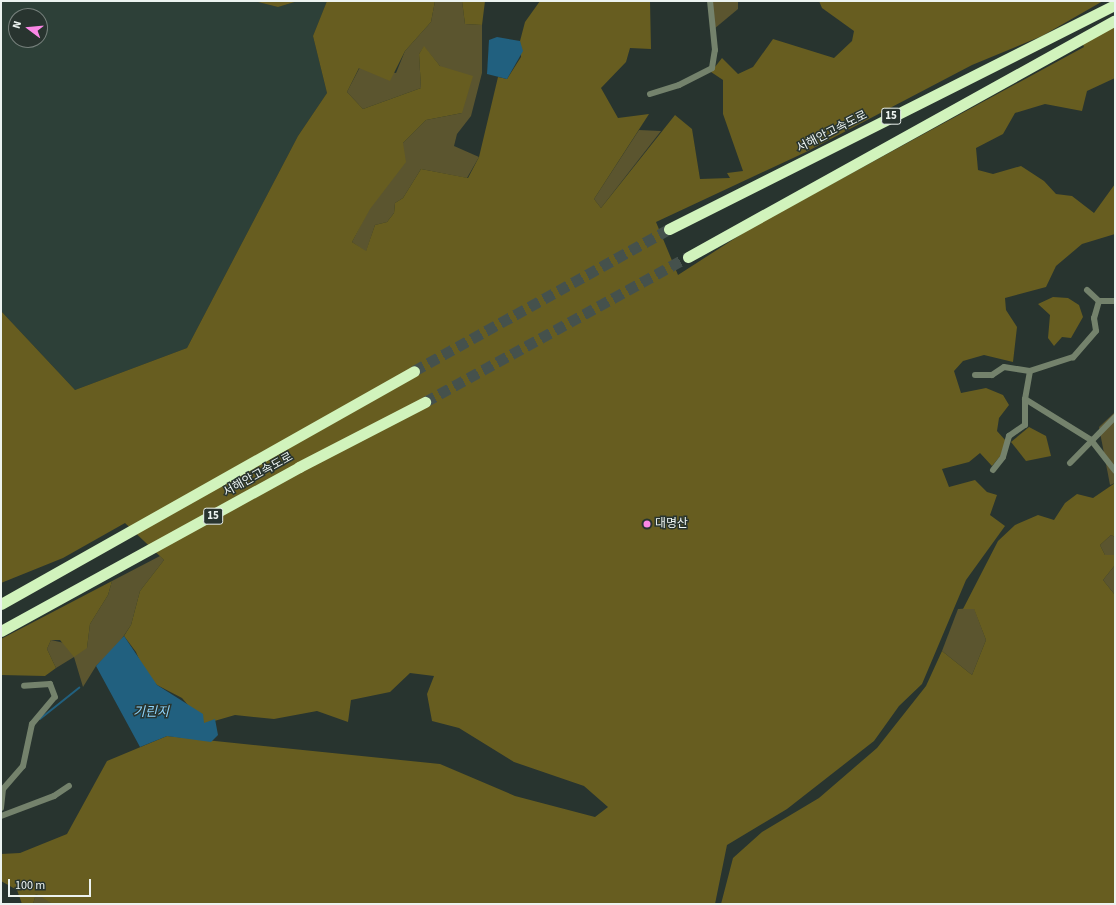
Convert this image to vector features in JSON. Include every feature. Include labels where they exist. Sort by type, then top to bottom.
[{"type":"highway","name":"서해안고속도로","points":[[669,229],[1115,5]]},
{"type":"highway","name":"15","points":[[688,257],[1115,20]]},
{"type":"highway","name":"서해안고속도로","points":[[1,604],[414,371]]},
{"type":"highway","name":"서해안고속도로","points":[[1,631],[299,467],[425,402]]},
{"type":"street","points":[[650,94],[679,85],[712,68],[715,50],[710,1]]},
{"type":"street","points":[[1087,290],[1099,301],[1115,301]]},
{"type":"street","points":[[975,375],[992,375],[1004,367],[1030,371],[1073,357],[1096,331],[1094,318],[1099,301]]},
{"type":"street","points":[[993,470],[1003,457],[1009,436],[1025,425],[1025,399],[1030,371]]},
{"type":"street","points":[[1025,399],[1091,440],[1115,472]]},
{"type":"street","points":[[1070,463],[1115,417]]},
{"type":"street","points":[[1,808],[3,789],[23,766],[32,724],[55,698],[50,684],[24,686]]},
{"type":"street","points":[[1,816],[54,796],[69,786]]},
{"type":"shaded area","points":[[1,1],[254,1],[278,7],[298,1],[327,1],[313,36],[327,93],[298,136],[187,348],[75,390],[1,311]]},
{"type":"shaded area","points":[[254,1],[298,1],[278,7]]},
{"type":"shaded area","points":[[327,1],[435,1],[431,22],[405,51],[390,81],[359,68],[347,92],[363,109],[421,88],[419,54],[424,46],[440,66],[473,76],[462,113],[426,120],[403,143],[406,162],[370,209],[352,242],[366,251],[375,225],[387,222],[394,213],[395,203],[403,198],[421,169],[468,178],[479,157],[498,77],[507,79],[521,57],[520,41],[525,22],[540,1],[650,1],[651,49],[630,48],[626,62],[601,88],[618,118],[649,114],[594,199],[601,208],[675,115],[692,129],[700,179],[730,178],[727,173],[743,171],[723,114],[723,80],[711,72],[722,58],[738,74],[753,67],[773,39],[834,58],[852,41],[854,31],[822,8],[819,1],[1103,1],[1042,36],[972,65],[806,152],[656,222],[678,275],[751,228],[1084,47],[1081,40],[1115,22],[1115,78],[1087,91],[1082,111],[1045,104],[1015,113],[1003,134],[976,148],[978,170],[993,174],[1021,166],[1044,181],[1056,194],[1072,196],[1094,213],[1115,184],[1115,234],[1082,244],[1056,266],[1046,287],[1005,298],[1006,310],[1017,327],[1013,362],[984,355],[963,361],[954,371],[961,393],[986,388],[1003,395],[1009,405],[999,418],[997,431],[1006,441],[1001,455],[992,466],[980,453],[969,462],[942,469],[949,487],[975,480],[987,492],[997,495],[990,515],[1005,526],[966,580],[922,684],[899,706],[874,741],[787,809],[727,845],[715,904],[53,904],[36,894],[33,904],[22,904],[17,890],[1,881],[1,854],[20,853],[67,834],[107,761],[167,736],[440,764],[515,796],[595,817],[608,807],[584,786],[514,762],[459,728],[432,721],[427,694],[434,676],[410,673],[390,692],[351,700],[348,722],[317,711],[274,719],[235,715],[204,724],[182,698],[157,685],[144,671],[136,652],[124,636],[131,625],[140,591],[164,560],[125,523],[63,558],[1,583],[1,311],[75,390],[187,348],[298,136],[327,93],[313,36]]},
{"type":"shaded area","points":[[435,1],[462,1],[465,24],[482,25],[482,73],[471,116],[457,134],[454,146],[479,157],[467,178],[421,169],[403,198],[395,203],[394,213],[387,222],[375,225],[366,252],[352,242],[403,143],[426,120],[462,113],[440,66],[424,47],[419,54],[421,88],[363,109],[347,92],[360,67],[396,73],[405,51],[431,22]]},
{"type":"shaded area","points":[[462,1],[485,1],[482,25],[465,24]]},
{"type":"shaded area","points":[[712,1],[738,1],[738,9],[714,29]]},
{"type":"shaded area","points":[[639,130],[661,131],[601,208],[594,199]]},
{"type":"shaded area","points":[[1053,297],[1068,298],[1079,305],[1083,317],[1071,338],[1062,337],[1054,346],[1048,338],[1050,315],[1038,304]]},
{"type":"shaded area","points":[[1115,412],[1115,483],[1110,485],[1099,427]]},
{"type":"shaded area","points":[[1029,427],[1046,436],[1051,456],[1026,461],[1011,442]]},
{"type":"shaded area","points":[[1115,483],[1115,537],[1111,535],[1100,545],[1105,555],[1115,555],[1115,565],[1103,580],[1115,595],[1115,904],[721,904],[733,858],[762,832],[819,798],[877,748],[926,686],[942,651],[972,675],[986,640],[974,609],[963,609],[998,541],[1015,525],[1038,515],[1054,520],[1065,503],[1077,494],[1093,498]]},
{"type":"shaded area","points":[[1111,535],[1115,537],[1115,555],[1105,555],[1100,545]]},
{"type":"shaded area","points":[[160,556],[164,560],[140,591],[131,625],[117,646],[96,666],[83,687],[74,657],[56,668],[47,649],[51,640],[87,648],[90,624],[108,595],[112,581]]},
{"type":"shaded area","points":[[1115,565],[1115,595],[1103,580]]},
{"type":"shaded area","points":[[112,581],[108,595],[90,624],[87,648],[74,657],[60,640],[51,640],[47,649],[56,668],[45,676],[1,675],[1,639]]},
{"type":"shaded area","points":[[974,608],[986,640],[972,675],[942,651],[958,609]]},
{"type":"shaded area","points":[[36,894],[53,903],[53,904],[33,904]]},
{"type":"water","points":[[497,37],[520,41],[523,51],[507,79],[487,74],[489,40]]},
{"type":"water","name":"기린지","points":[[124,636],[157,685],[203,714],[204,723],[215,719],[218,735],[211,742],[167,736],[140,747],[96,666]]},
{"type":"waterway","points":[[40,719],[79,688]]},
{"type":"tunnel","points":[[414,371],[669,229]]},
{"type":"tunnel","points":[[425,402],[688,257]]},
{"type":"place","name":"대명산","points":[[647,524]]}]
